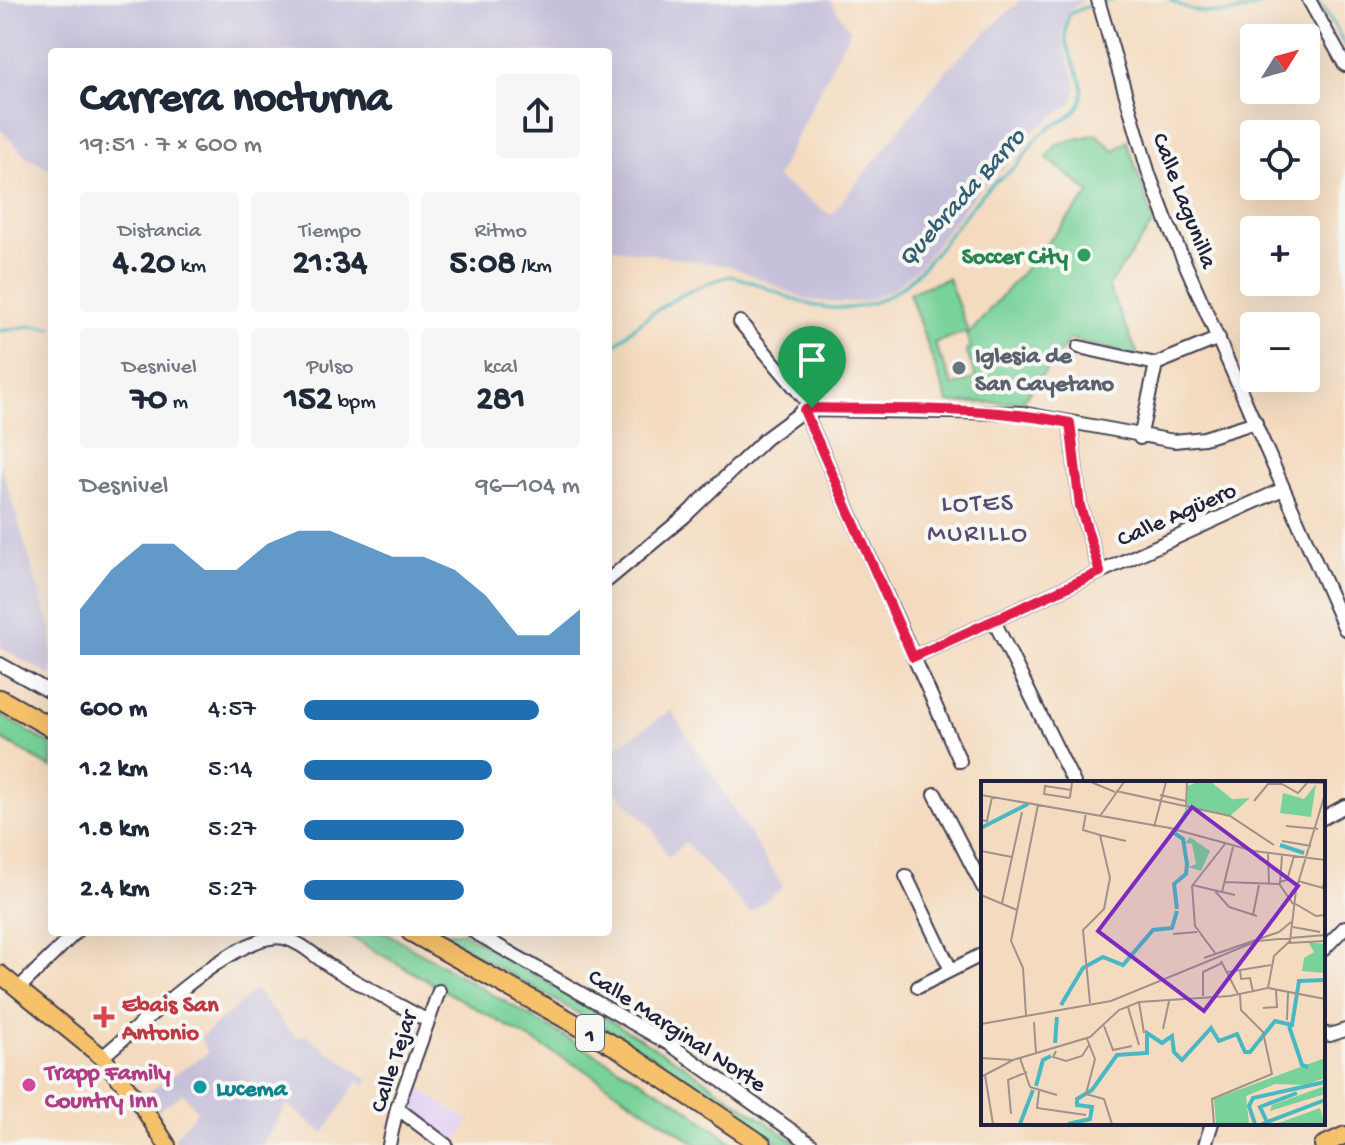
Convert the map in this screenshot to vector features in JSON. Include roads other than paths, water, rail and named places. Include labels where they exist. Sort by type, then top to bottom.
[{"type":"highway","points":[[0,699],[48,726]]},
{"type":"highway","name":"1","points":[[418,936],[620,1049],[762,1145]]},
{"type":"main road","points":[[0,974],[102,1057],[142,1106],[167,1145]]},
{"type":"main road","points":[[1323,1145],[1345,1135]]},
{"type":"street","points":[[1309,0],[1345,65]]},
{"type":"street","name":"Calle Lagunilla","points":[[1100,6],[1149,174],[1345,629]]},
{"type":"street","points":[[740,322],[808,409],[960,761]]},
{"type":"street","points":[[1079,347],[1156,364],[1219,338]]},
{"type":"street","points":[[1140,438],[1156,364]]},
{"type":"street","points":[[612,577],[685,516],[765,439],[808,409],[1021,413],[1140,438],[1174,441],[1204,438],[1256,422]]},
{"type":"street","points":[[1070,423],[1080,506],[1100,572]]},
{"type":"street","name":"Calle Agüero","points":[[913,657],[1283,489]]},
{"type":"street","points":[[994,621],[1073,781]]},
{"type":"street","points":[[0,664],[48,691]]},
{"type":"street","points":[[935,794],[981,883]]},
{"type":"street","points":[[1325,817],[1345,806]]},
{"type":"street","points":[[906,876],[951,970]]},
{"type":"street","points":[[1325,948],[1345,927]]},
{"type":"street","points":[[18,989],[72,936]]},
{"type":"street","points":[[102,1057],[204,972],[247,943],[267,936],[293,941],[332,968],[428,1021]]},
{"type":"street","name":"Calle Marginal Norte","points":[[481,936],[671,1045],[812,1145]]},
{"type":"street","points":[[918,987],[981,955]]},
{"type":"street","name":"Calle Tejar","points":[[389,1145],[397,1108],[439,991]]},
{"type":"street","points":[[1325,1034],[1345,1030]]},
{"type":"street","points":[[397,1108],[446,1145]]},
{"type":"street","points":[[1205,1145],[1211,1125]]},
{"type":"waterway","name":"Quebrada Barro","points":[[1101,2],[1113,0]]},
{"type":"waterway","name":"Quebrada Barro","points":[[1170,0],[1195,10],[1220,14],[1246,10],[1271,0]]},
{"type":"waterway","name":"Quebrada Barro","points":[[1317,2],[1326,10],[1345,46]]},
{"type":"waterway","name":"Quebrada Barro","points":[[612,349],[648,316],[679,296],[730,276],[816,306],[848,308],[875,302],[898,290],[936,252],[990,186],[1012,170],[1040,136],[1070,116],[1079,106],[1082,84],[1066,41],[1066,28],[1069,14],[1093,4]]},
{"type":"waterway","name":"Quebrada Barro","points":[[0,331],[30,326],[48,328]]},
{"type":"place","name":"Soccer City","points":[[1084,255]]},
{"type":"place","name":"Iglesia de San Cayetano","points":[[959,368]]},
{"type":"place","name":"Ebais San Antonio","points":[[104,1017]]},
{"type":"place","name":"Trapp Family Country Inn","points":[[29,1085]]},
{"type":"place","name":"Lucema","points":[[200,1087]]},
{"type":"district","name":"LOTES MURILLO","points":[[978,516]]}]
